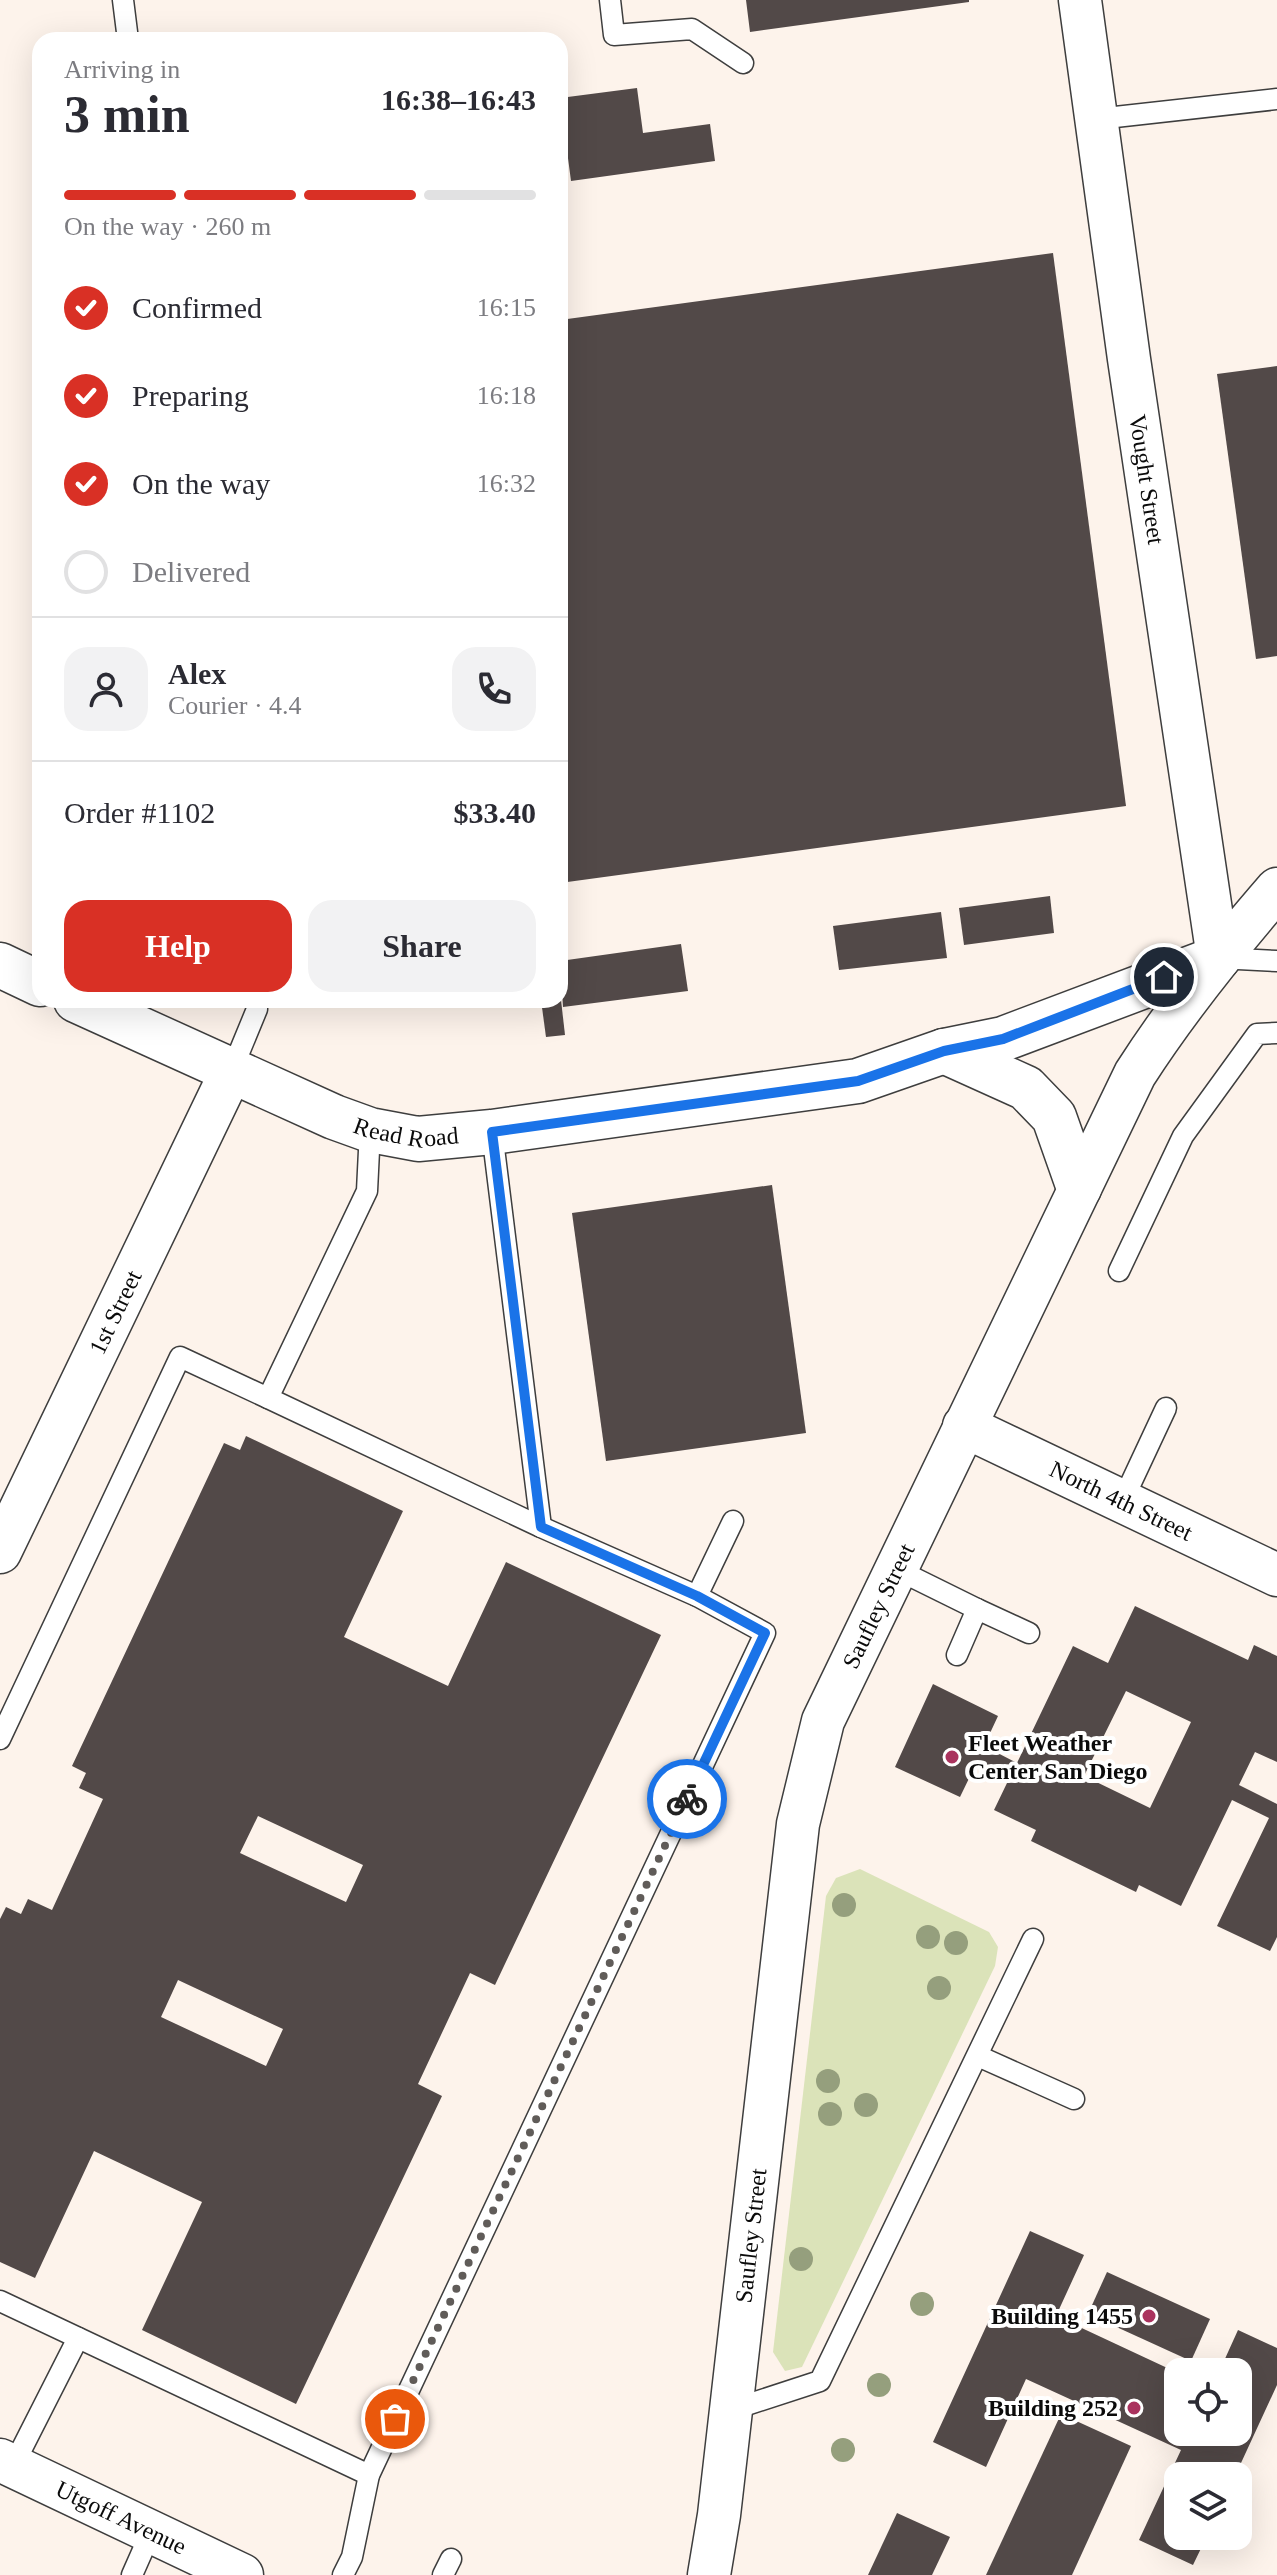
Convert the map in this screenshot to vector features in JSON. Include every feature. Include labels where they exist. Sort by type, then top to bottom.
[{"type":"street","name":"Vought Street","points":[[1080,0],[1129,359],[1218,958]]},
{"type":"street","name":"Saufley Street","points":[[709,2575],[719,2515],[798,1824],[823,1721],[1135,1074],[1169,1021],[1277,889]]},
{"type":"street","name":"Read Road","points":[[93,1008],[334,1117],[370,1130],[418,1139],[492,1132],[858,1081],[944,1051],[1003,1039],[1218,958]]},
{"type":"street","points":[[0,965],[32,980]]},
{"type":"street","points":[[944,1051],[1026,1088],[1054,1117],[1079,1188]]},
{"type":"street","name":"1st Street","points":[[0,1552],[231,1072]]},
{"type":"street","name":"North 4th Street","points":[[964,1426],[1277,1575]]},
{"type":"street","name":"Utgoff Avenue","points":[[7,2463],[242,2575]]},
{"type":"lane","points":[[123,0],[127,32]]},
{"type":"lane","points":[[610,0],[614,35],[692,29],[743,63]]},
{"type":"lane","points":[[1097,119],[1277,99]]},
{"type":"lane","points":[[1218,958],[1277,961]]},
{"type":"lane","points":[[231,1072],[257,1008]]},
{"type":"lane","points":[[1119,1271],[1183,1136],[1257,1034],[1277,1033]]},
{"type":"lane","points":[[268,1398],[367,1191],[370,1130]]},
{"type":"lane","points":[[492,1132],[541,1527]]},
{"type":"lane","points":[[0,1739],[180,1357],[541,1527],[697,1596],[765,1633],[369,2475],[352,2557],[343,2575]]},
{"type":"lane","points":[[1122,1502],[1166,1408]]},
{"type":"lane","points":[[697,1596],[733,1521]]},
{"type":"lane","points":[[896,1569],[1029,1633]]},
{"type":"lane","points":[[957,1655],[977,1609]]},
{"type":"lane","points":[[731,2410],[820,2381],[1033,1939]]},
{"type":"lane","points":[[978,2056],[1074,2099]]},
{"type":"lane","points":[[0,2301],[369,2475]]},
{"type":"lane","points":[[7,2463],[78,2338]]},
{"type":"lane","points":[[132,2575],[151,2532]]},
{"type":"green space","points":[[860,1869],[989,1932],[998,1947],[995,1966],[802,2367],[785,2371],[773,2352],[826,1896],[836,1878]]},
{"type":"building","points":[[746,0],[969,0],[969,2],[750,32]]},
{"type":"building","points":[[637,88],[643,133],[710,124],[715,161],[571,181],[568,97]]},
{"type":"building","points":[[1053,253],[1126,806],[568,882],[568,319]]},
{"type":"building","points":[[1277,366],[1277,656],[1256,659],[1217,374]]},
{"type":"building","points":[[1050,896],[1054,933],[964,945],[959,908]]},
{"type":"building","points":[[941,912],[947,958],[839,970],[833,926]]},
{"type":"building","points":[[681,944],[688,991],[568,1006],[568,960]]},
{"type":"building","points":[[542,1008],[562,1008],[565,1035],[546,1037]]},
{"type":"building","points":[[772,1185],[806,1433],[606,1461],[572,1213]]},
{"type":"building","points":[[246,1436],[403,1511],[344,1637],[448,1686],[506,1562],[661,1635],[495,1985],[470,1973],[418,2084],[442,2096],[296,2404],[142,2330],[202,2202],[94,2151],[35,2278],[0,2262],[0,1919],[6,1907],[21,1914],[28,1899],[52,1910],[103,1799],[79,1788],[86,1773],[72,1766],[224,1443],[240,1450]],"holes":[[[258,1816],[363,1865],[346,1902],[240,1853]],[[178,1980],[283,2029],[266,2066],[161,2017]]]},
{"type":"building","name":"Fleet Weather Center San Diego","points":[[1135,1606],[1248,1660],[1254,1645],[1277,1656],[1277,1762],[1255,1752],[1239,1785],[1277,1804],[1277,1937],[1270,1951],[1217,1926],[1269,1818],[1232,1800],[1181,1906],[1139,1885],[1136,1892],[1031,1841],[1036,1830],[994,1810],[1007,1783],[975,1766],[960,1797],[895,1767],[933,1684],[998,1716],[984,1746],[1017,1763],[1073,1646],[1108,1663]],"holes":[[[1126,1691],[1191,1722],[1150,1808],[1084,1776]]]},
{"type":"building","name":"Building 252","points":[[1030,2231],[1084,2255],[1056,2316],[1164,2366],[1164,2442],[1026,2379],[986,2467],[933,2442]]},
{"type":"building","name":"Building 1455","points":[[1107,2272],[1210,2319],[1192,2358],[1184,2358],[1088,2314]]},
{"type":"building","name":"Building 252","points":[[1238,2330],[1277,2348],[1277,2385],[1252,2439],[1252,2358],[1225,2358]]},
{"type":"building","name":"Building 252","points":[[1061,2414],[1131,2446],[1072,2575],[986,2575]]},
{"type":"building","name":"Building 252","points":[[1172,2446],[1249,2446],[1241,2462],[1175,2462],[1181,2450]]},
{"type":"building","name":"Building 252","points":[[1164,2486],[1164,2550],[1200,2550],[1193,2565],[1139,2540]]},
{"type":"building","points":[[897,2513],[950,2537],[932,2575],[868,2575]]},
{"type":"way so far","points":[[395,2419],[687,1799]]},
{"type":"place","name":"Fleet Weather Center San Diego","points":[[952,1757]]},
{"type":"place","name":"Building 1455","points":[[1149,2316]]},
{"type":"place","name":"Building 252","points":[[1134,2408]]},
{"type":"route","points":[[687,1799],[765,1633],[697,1596],[541,1527],[492,1132],[858,1081],[944,1051],[1003,1039],[1164,977]]}]
